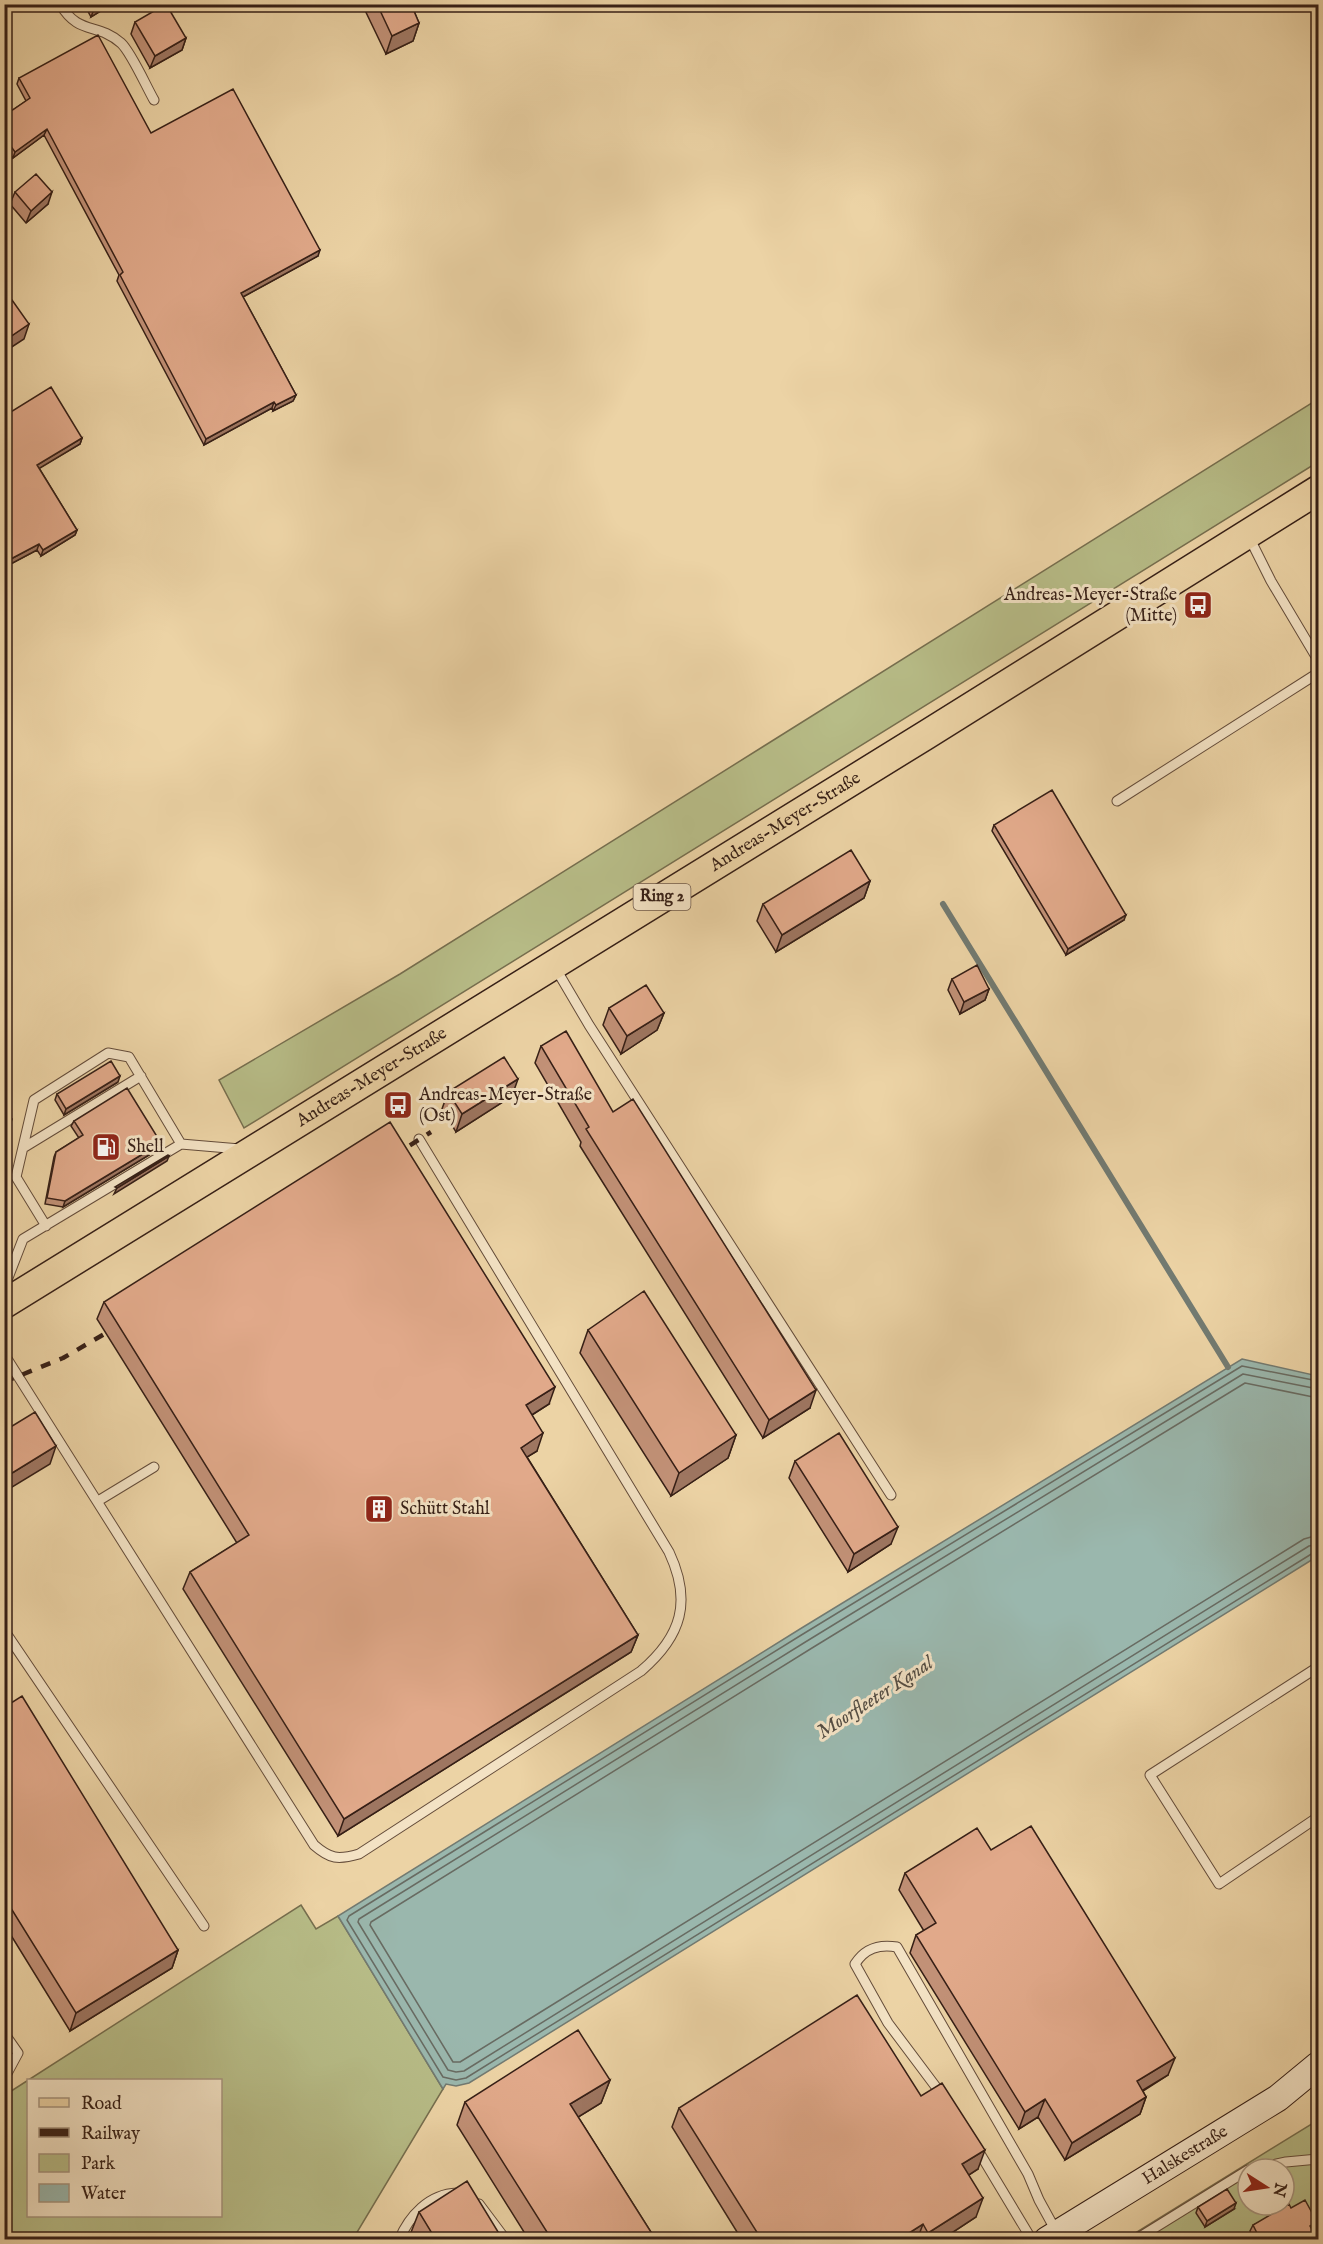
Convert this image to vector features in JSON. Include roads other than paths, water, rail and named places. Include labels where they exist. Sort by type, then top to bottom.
[{"type":"main road","name":"Andreas-Meyer-Straße","points":[[4,1304],[1318,490]]},
{"type":"street","name":"Halskestraße","points":[[1052,2237],[1278,2098],[1318,2065]]},
{"type":"lane","points":[[60,4],[68,19],[83,27],[106,32],[123,44],[154,100]]},
{"type":"lane","points":[[1247,534],[1270,581],[1318,660]]},
{"type":"lane","points":[[1117,801],[1318,673]]},
{"type":"lane","points":[[554,964],[595,1035],[891,1496]]},
{"type":"lane","points":[[46,1226],[16,1177],[34,1100],[108,1053],[129,1057],[181,1144]]},
{"type":"lane","points":[[22,1148],[141,1076]]},
{"type":"lane","points":[[4,1354],[314,1845],[324,1854],[335,1858],[359,1854],[640,1671],[658,1656],[670,1639],[679,1617],[681,1593],[678,1572],[663,1542],[419,1139]]},
{"type":"lane","points":[[4,1288],[24,1239],[181,1144],[251,1150]]},
{"type":"lane","points":[[98,1501],[154,1467]]},
{"type":"lane","points":[[4,1630],[204,1926]]},
{"type":"lane","points":[[1318,1667],[1150,1775],[1219,1884],[1318,1817]]},
{"type":"lane","points":[[946,2100],[888,2023],[855,1964],[863,1952],[883,1945],[897,1947],[1028,2174],[1052,2237]]},
{"type":"lane","points":[[4,2033],[18,2054],[4,2079]]},
{"type":"lane","points":[[971,2139],[1032,2240]]},
{"type":"lane","points":[[1296,2161],[1318,2159]]},
{"type":"lane","points":[[1135,2240],[1236,2178]]},
{"type":"lane","points":[[399,2240],[412,2216],[435,2198],[454,2193],[470,2197],[479,2204],[506,2240]]},
{"type":"water","name":"Moorfleeter Kanal","points":[[1242,1359],[1318,1376],[1318,1556],[469,2083],[456,2086],[446,2084],[443,2089],[338,1916],[800,1629]]},
{"type":"waterway","points":[[943,904],[1228,1367]]},
{"type":"railway","points":[[393,1156],[431,1132]]},
{"type":"railway","points":[[4,1382],[63,1358],[120,1325]]},
{"type":"place","name":"Andreas-Meyer-Straße (Mitte)","points":[[1198,605]]},
{"type":"place","name":"Andreas-Meyer-Straße (Ost)","points":[[398,1105]]},
{"type":"place","name":"Shell","points":[[106,1147]]},
{"type":"place","name":"Schütt Stahl","points":[[379,1509]]}]
